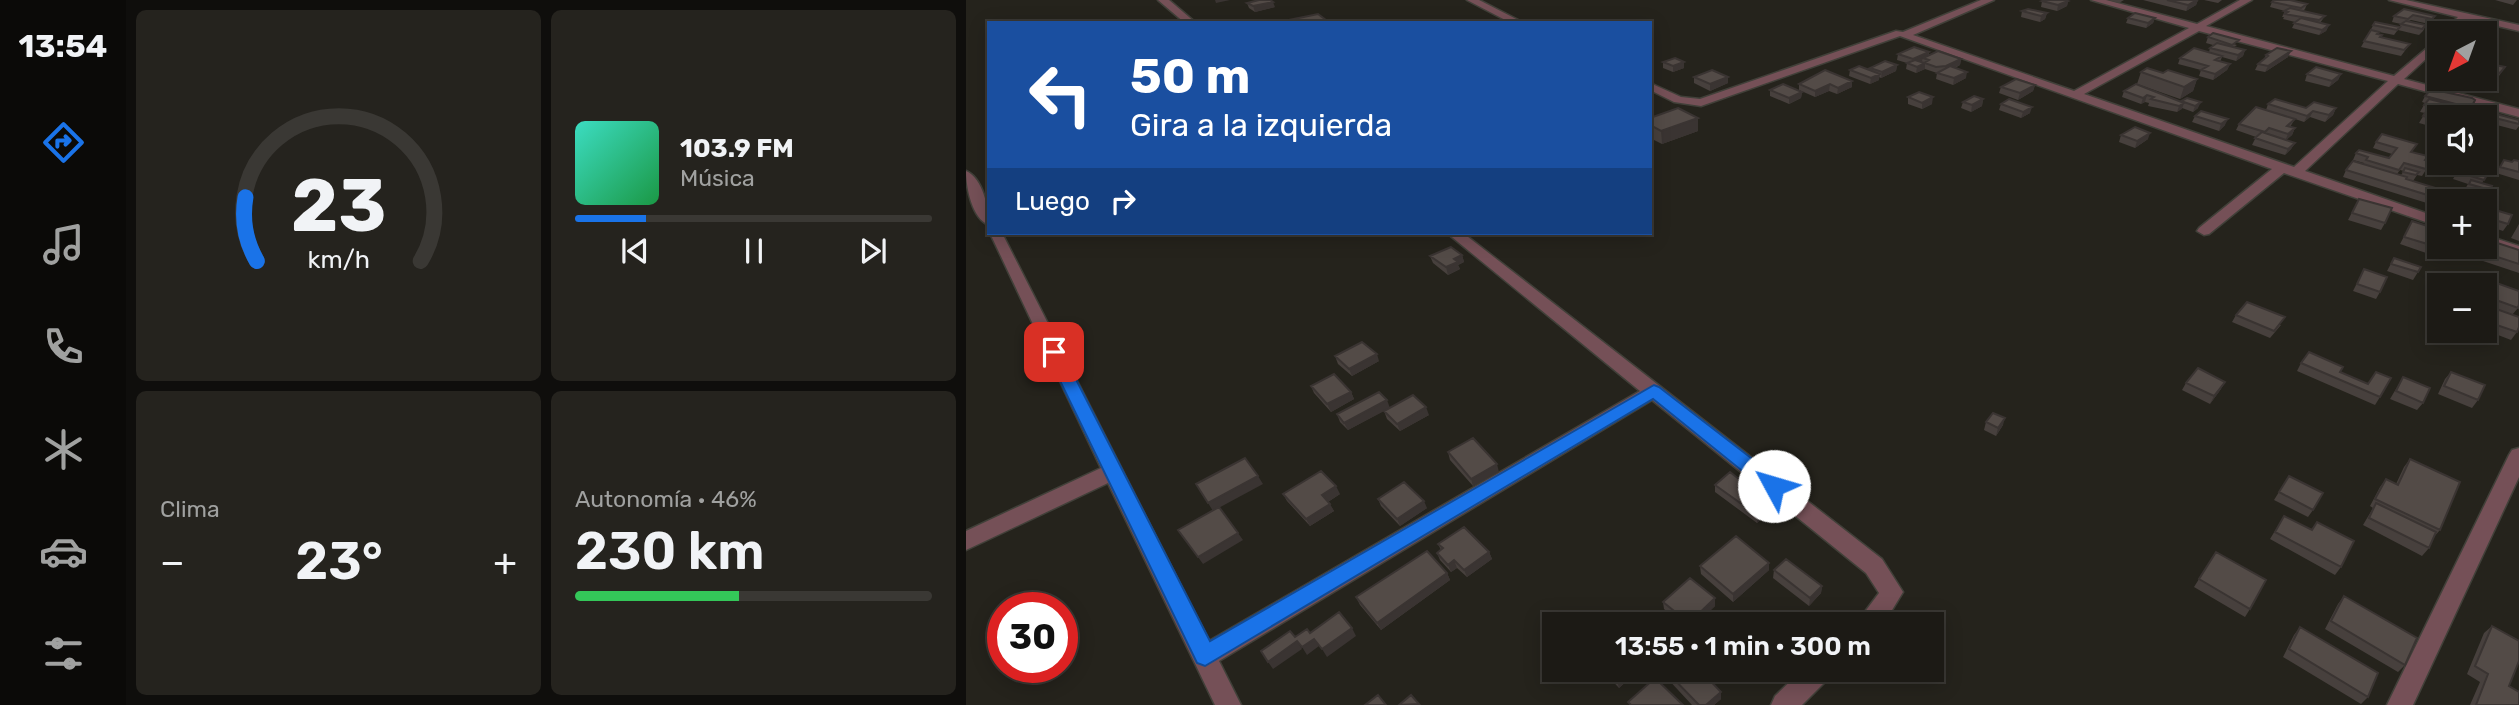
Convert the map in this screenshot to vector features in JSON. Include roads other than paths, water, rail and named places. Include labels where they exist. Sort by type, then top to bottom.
[{"type":"street","points":[[1163,0],[1189,21]]},
{"type":"street","points":[[1472,0],[1515,21]]},
{"type":"street","points":[[1989,0],[1904,35],[2427,218]]},
{"type":"street","points":[[2096,0],[2519,113]]},
{"type":"street","points":[[2075,96],[2247,0]]},
{"type":"street","points":[[2394,0],[2519,28]]},
{"type":"street","points":[[2460,21],[2466,16]]},
{"type":"street","points":[[1652,87],[1678,100],[1701,103],[1899,33]]},
{"type":"street","points":[[2204,231],[2288,170],[2427,52]]},
{"type":"street","points":[[966,175],[987,217]]},
{"type":"street","points":[[996,235],[1228,705]]},
{"type":"street","points":[[1457,235],[1874,566],[1891,592],[1880,612]]},
{"type":"street","points":[[2497,243],[2519,251]]},
{"type":"street","points":[[1205,656],[1654,391]]},
{"type":"street","points":[[2400,705],[2519,455]]},
{"type":"street","points":[[966,541],[1114,471]]},
{"type":"street","points":[[1784,705],[1808,682]]}]
